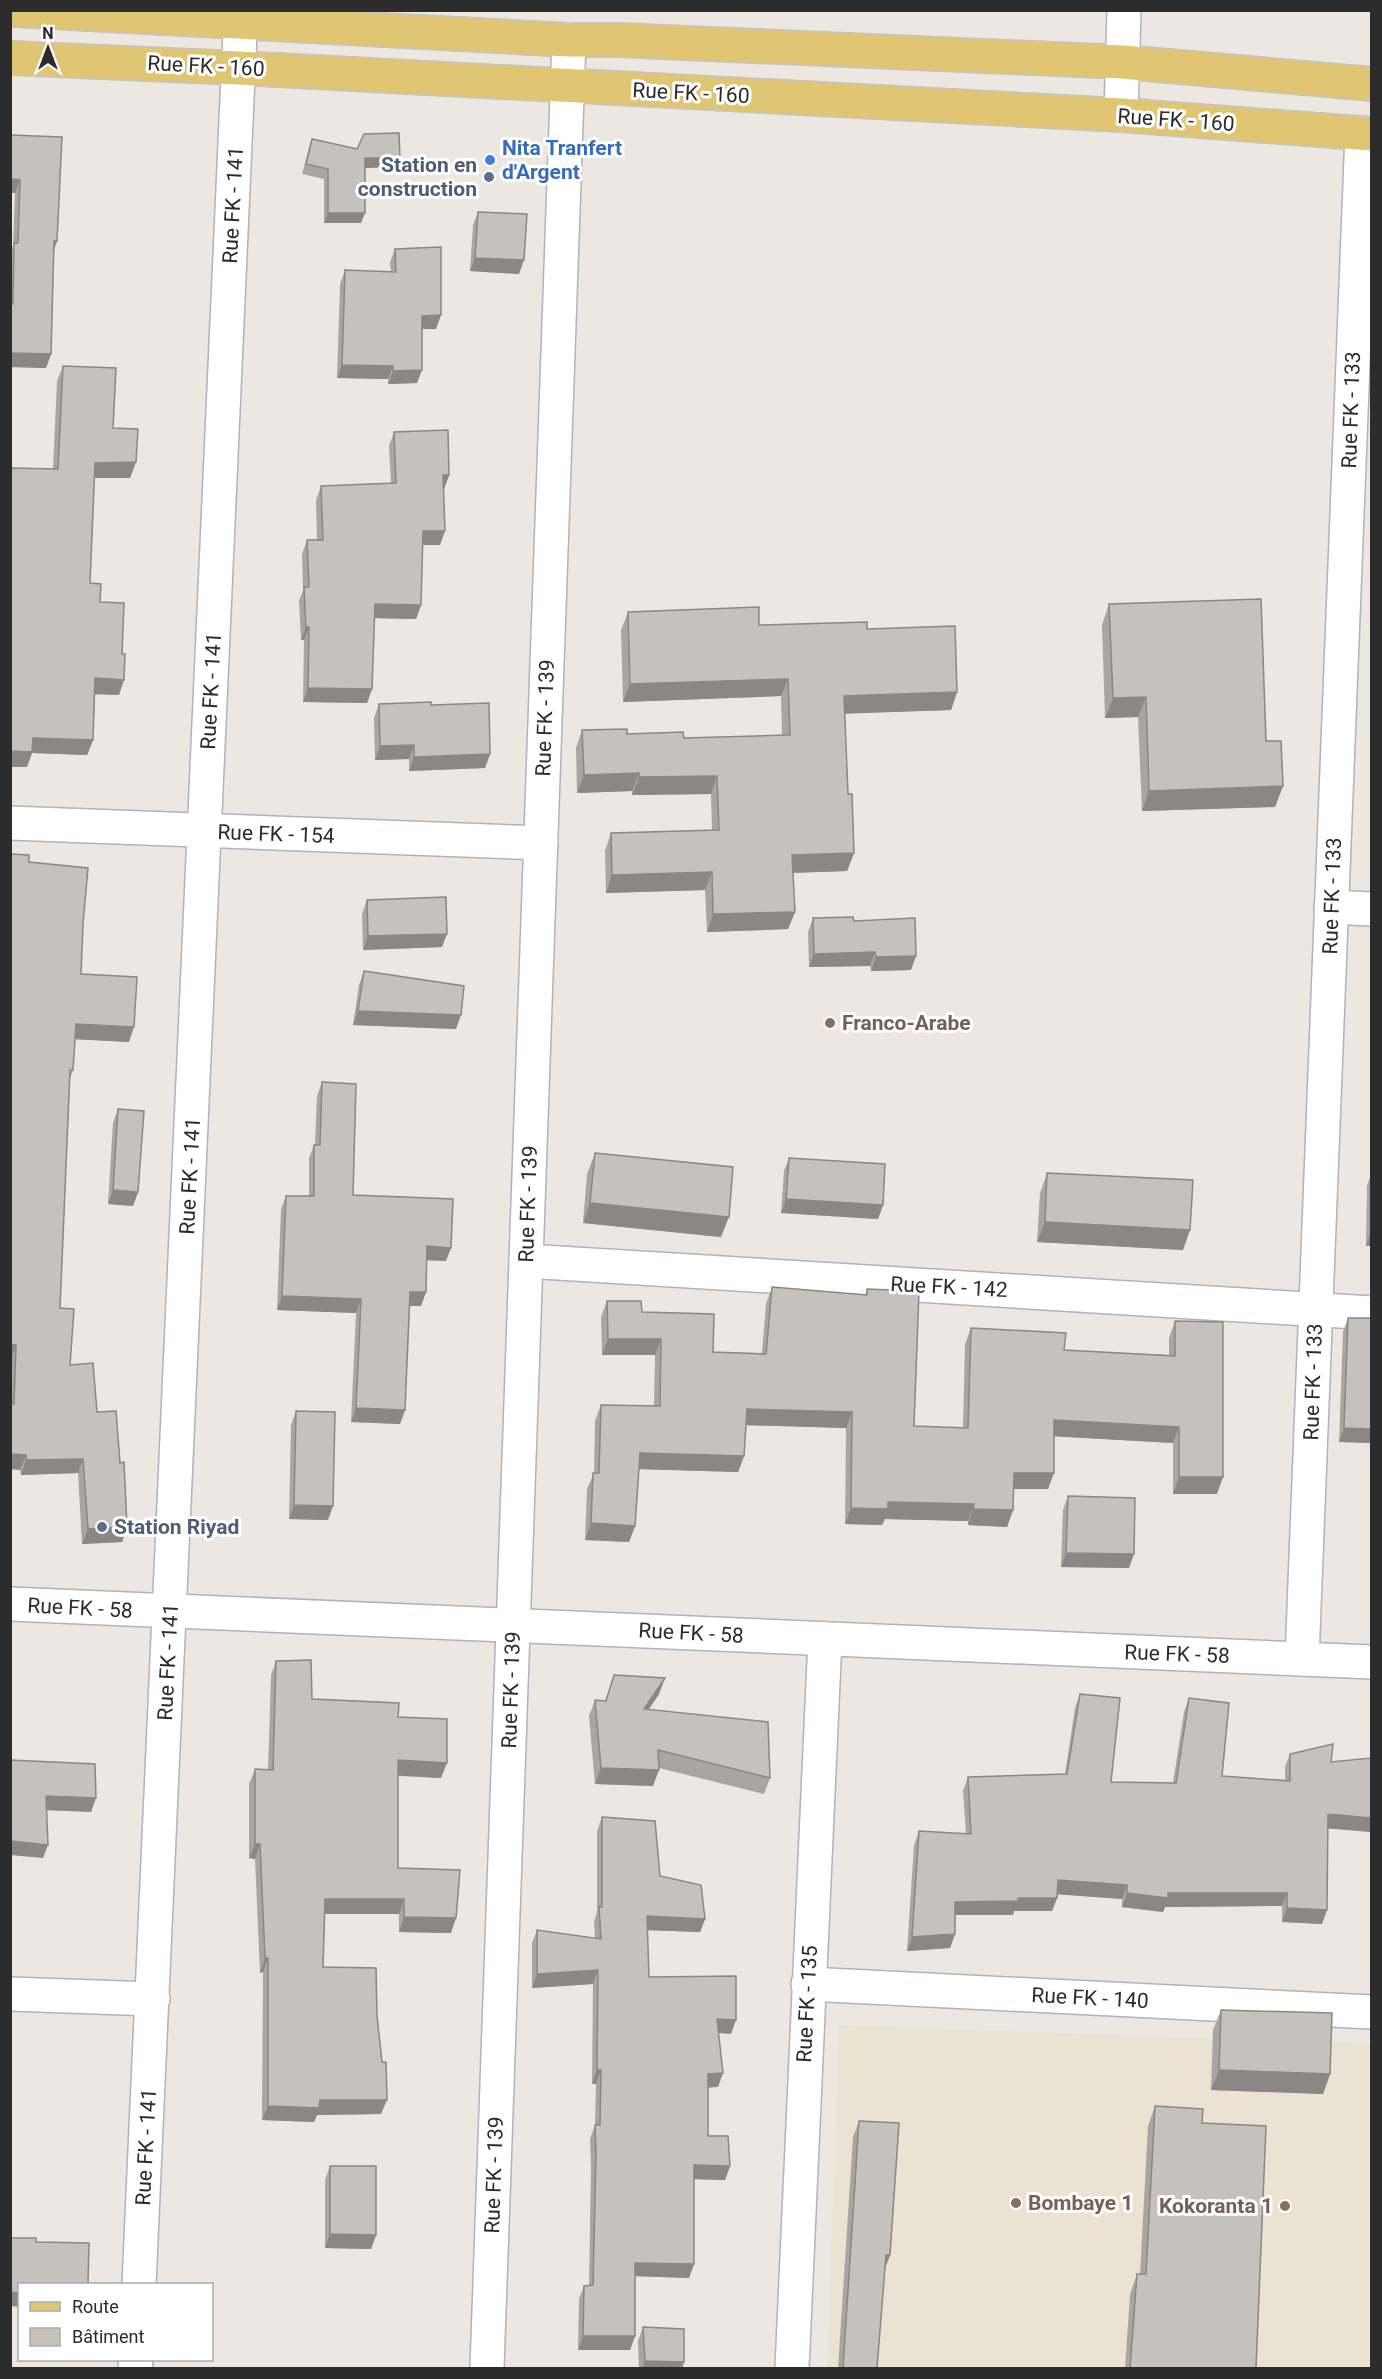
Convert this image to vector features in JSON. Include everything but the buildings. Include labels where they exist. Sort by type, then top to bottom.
[{"type":"main road","points":[[15,10],[240,16],[569,40],[618,40],[1123,62],[1371,84]]},
{"type":"main road","name":"Rue FK - 160","points":[[10,58],[1121,115],[1366,133]]},
{"type":"street","points":[[1121,115],[1124,10]]},
{"type":"street","name":"Rue FK - 141","points":[[139,2283],[240,16]]},
{"type":"street","name":"Rue FK - 139","points":[[487,2368],[569,40]]},
{"type":"street","name":"Rue FK - 133","points":[[1302,1659],[1331,907],[1359,542],[1366,133]]},
{"type":"street","name":"Rue FK - 154","points":[[10,823],[541,843]]},
{"type":"street","points":[[1331,907],[1371,909]]},
{"type":"street","name":"Rue FK - 142","points":[[526,1261],[1371,1312]]},
{"type":"street","name":"Rue FK - 58","points":[[10,1604],[1371,1662]]},
{"type":"street","name":"Rue FK - 135","points":[[792,2368],[825,1639]]},
{"type":"street","name":"Rue FK - 140","points":[[808,1984],[1371,2012]]},
{"type":"street","points":[[10,1994],[153,1999]]},
{"type":"shaded area","name":"Bombaye 1","points":[[839,2025],[1371,2044],[1371,2368],[827,2368]]},
{"type":"place","name":"Nita Tranfert d'Argent","points":[[490,160]]},
{"type":"place","name":"Station en construction","points":[[489,177]]},
{"type":"place","name":"Franco-Arabe","points":[[830,1023]]},
{"type":"place","name":"Station Riyad","points":[[102,1527]]},
{"type":"place","name":"Bombaye 1","points":[[1016,2203]]},
{"type":"place","name":"Kokoranta 1","points":[[1285,2206]]}]
